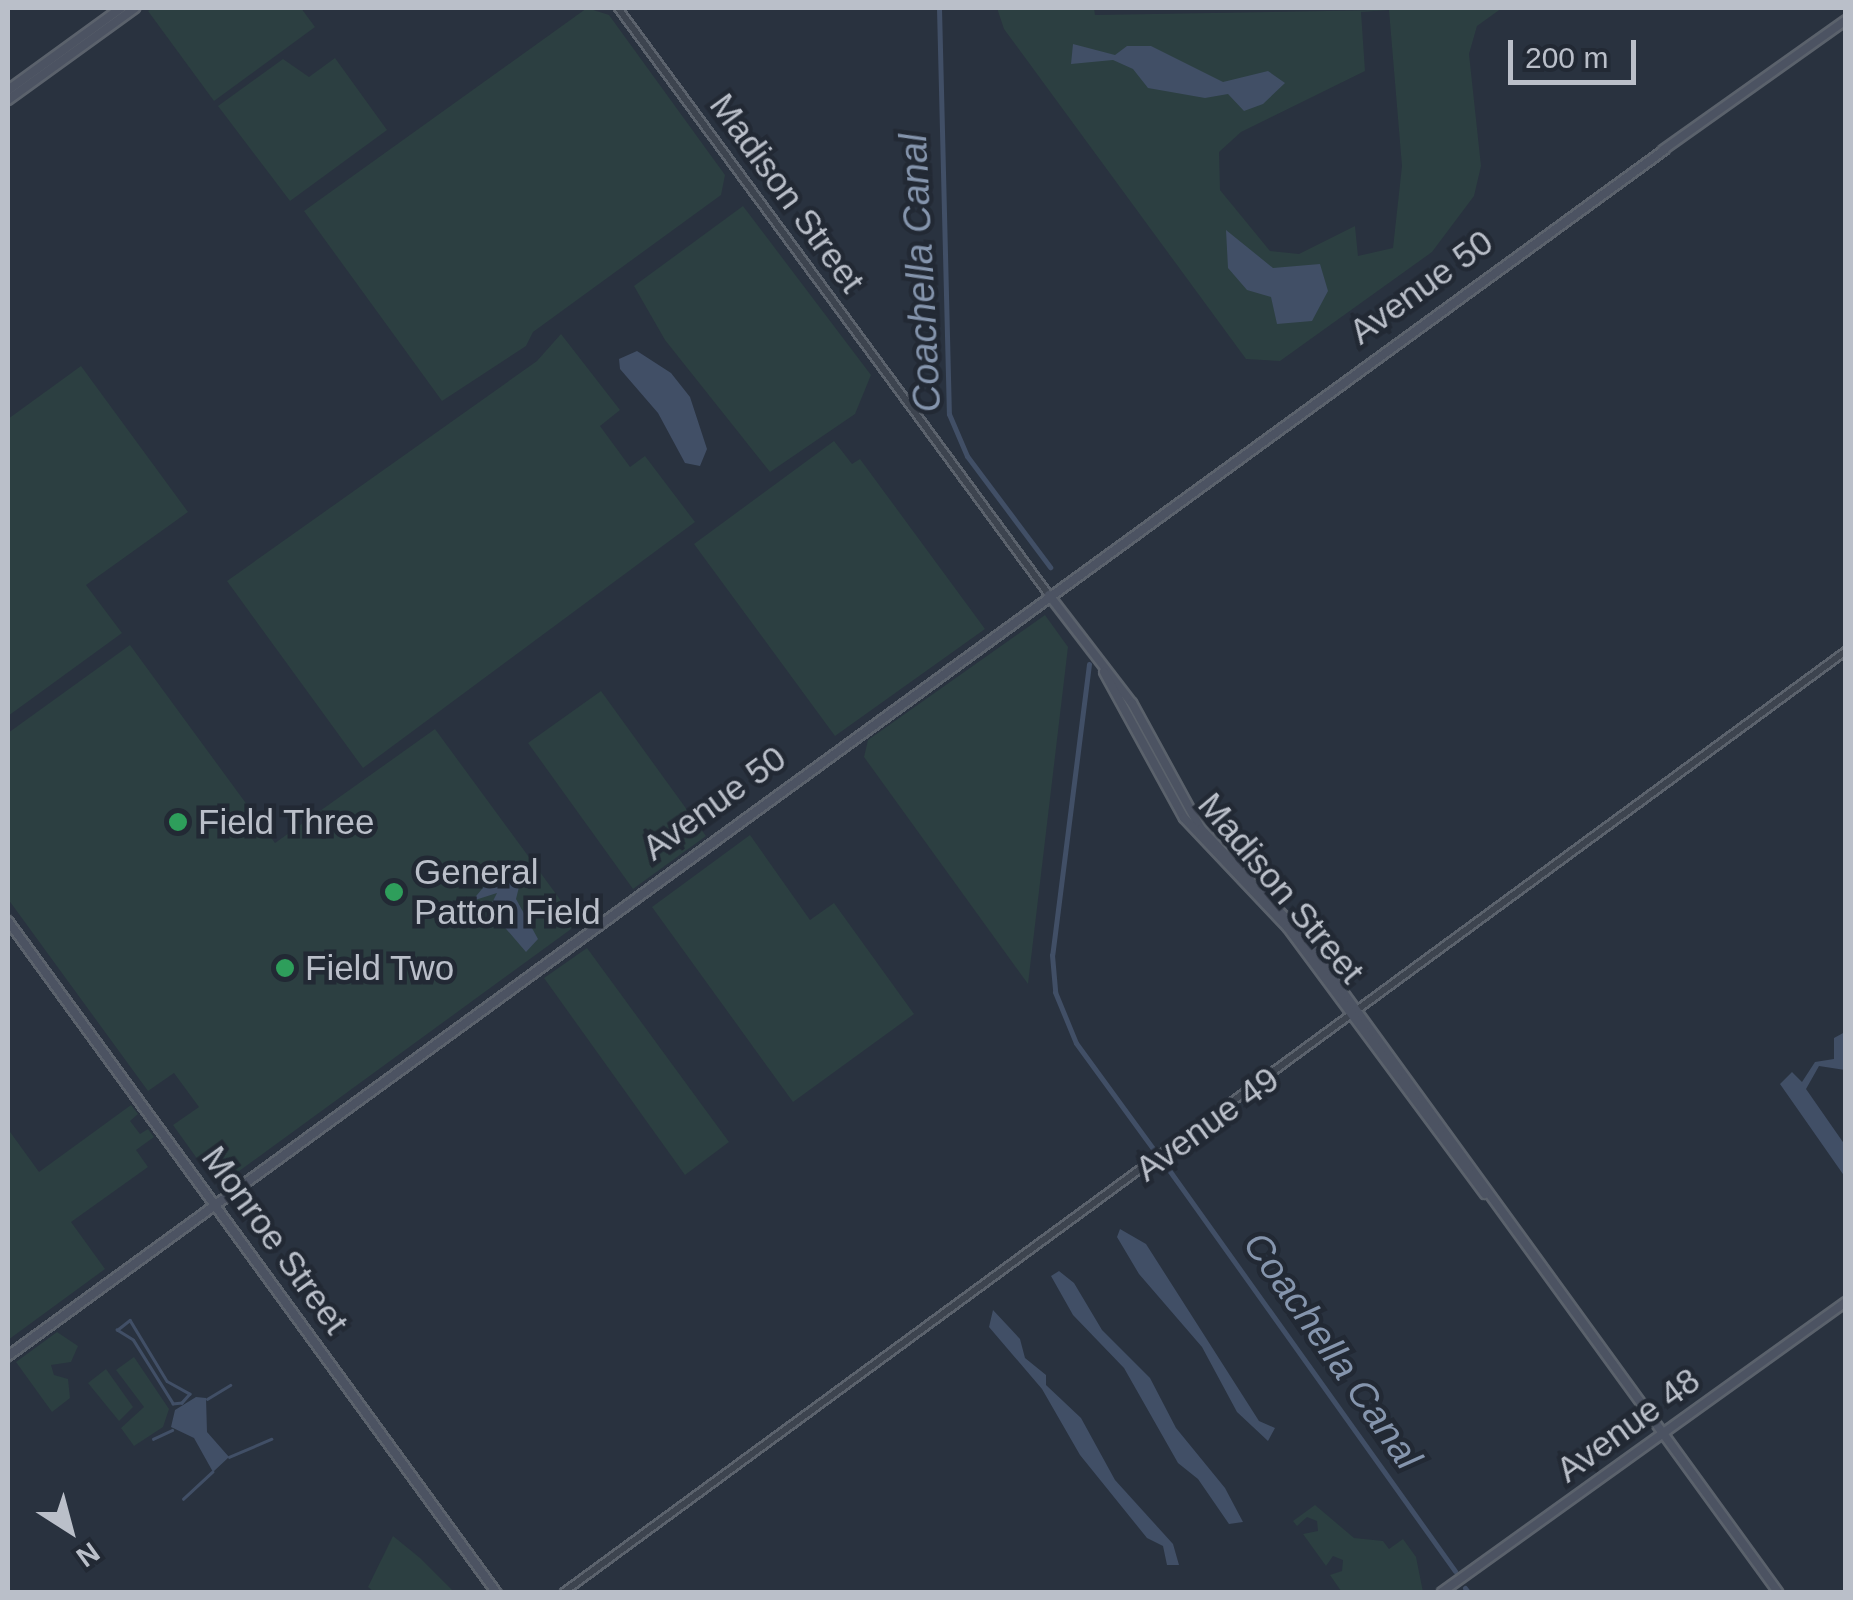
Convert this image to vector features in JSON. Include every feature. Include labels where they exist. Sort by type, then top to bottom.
[{"type":"main road","points":[[8,90],[121,8]]},
{"type":"main road","points":[[8,100],[135,8]]},
{"type":"main road","name":"Avenue 50","points":[[8,1356],[1214,474],[1846,20]]},
{"type":"main road","name":"Madison Street","points":[[1049,595],[1092,650],[1184,818],[1280,918],[1356,1016],[1778,1592]]},
{"type":"main road","name":"Monroe Street","points":[[8,921],[496,1592]]},
{"type":"main road","name":"Avenue 48","points":[[1442,1592],[1846,1302]]},
{"type":"street","name":"Madison Street","points":[[618,8],[1049,595]]},
{"type":"street","name":"Avenue 49","points":[[564,1592],[1356,1016],[1846,651]]},
{"type":"shaded area","points":[[301,8],[315,27],[214,101],[148,11]]},
{"type":"shaded area","points":[[587,8],[609,15],[725,175],[721,195],[533,332],[526,346],[442,401],[304,211]]},
{"type":"shaded area","points":[[997,8],[1094,8],[1095,15],[1502,8],[1477,26],[1469,54],[1481,166],[1474,196],[1432,252],[1280,361],[1246,359],[1004,29]],"holes":[[[1389,10],[1402,166],[1393,248],[1358,256],[1355,226],[1299,254],[1270,251],[1220,190],[1219,152],[1241,132],[1365,71],[1361,12]]]},
{"type":"shaded area","points":[[335,58],[387,130],[290,201],[218,106],[283,59],[309,77]]},
{"type":"shaded area","points":[[743,206],[871,375],[855,414],[770,472],[665,340],[634,286]]},
{"type":"shaded area","points":[[561,334],[620,410],[600,426],[630,467],[645,456],[695,522],[363,768],[227,581],[537,361]]},
{"type":"shaded area","points":[[81,366],[188,512],[86,585],[122,633],[8,716],[8,419]]},
{"type":"shaded area","points":[[834,441],[852,464],[860,459],[985,629],[835,736],[694,544]]},
{"type":"shaded area","points":[[1045,615],[1068,647],[1028,984],[864,757],[868,740]]},
{"type":"shaded area","points":[[130,645],[275,843],[435,729],[578,924],[224,1182],[213,1181],[173,1125],[199,1107],[174,1073],[148,1091],[8,899],[8,733]]},
{"type":"shaded area","points":[[601,691],[706,836],[633,889],[528,743]]},
{"type":"shaded area","points":[[750,835],[810,920],[834,903],[914,1014],[793,1102],[652,907]]},
{"type":"shaded area","points":[[587,948],[729,1142],[685,1175],[544,978]]},
{"type":"shaded area","points":[[131,1105],[138,1114],[130,1121],[140,1134],[148,1129],[154,1137],[136,1150],[148,1167],[71,1222],[105,1269],[8,1340],[8,1129],[39,1172]]},
{"type":"shaded area","points":[[57,1332],[78,1346],[71,1362],[51,1365],[54,1375],[68,1379],[70,1398],[52,1412],[16,1362]]},
{"type":"shaded area","points":[[134,1357],[169,1409],[163,1427],[134,1446],[121,1428],[144,1407],[116,1370]]},
{"type":"shaded area","points":[[106,1369],[133,1407],[119,1421],[88,1383]]},
{"type":"shaded area","points":[[1315,1505],[1354,1538],[1383,1541],[1389,1549],[1403,1539],[1416,1557],[1423,1592],[1341,1591],[1330,1575],[1342,1571],[1343,1560],[1333,1556],[1326,1566],[1303,1534],[1318,1531],[1317,1521],[1307,1517],[1297,1526],[1293,1521]]},
{"type":"shaded area","points":[[393,1536],[454,1592],[374,1592],[368,1587]]},
{"type":"water","points":[[1073,44],[1115,55],[1127,46],[1151,46],[1223,82],[1268,71],[1285,83],[1263,104],[1244,111],[1228,94],[1205,98],[1148,88],[1133,69],[1113,60],[1071,64]]},
{"type":"water","points":[[1226,230],[1273,268],[1320,264],[1328,291],[1312,321],[1277,324],[1271,297],[1247,290],[1228,268]]},
{"type":"water","points":[[637,351],[671,373],[690,397],[707,449],[700,466],[685,463],[658,413],[620,369],[619,359]]},
{"type":"water","points":[[505,870],[520,883],[516,899],[538,939],[526,952],[489,909],[497,893],[472,901],[496,872]]},
{"type":"water","points":[[1845,1032],[1845,1070],[1819,1066],[1806,1089],[1845,1145],[1845,1177],[1780,1084],[1792,1072],[1802,1082],[1815,1062],[1834,1059],[1834,1038]]},
{"type":"water","points":[[1120,1229],[1146,1244],[1259,1421],[1275,1428],[1268,1441],[1237,1412],[1202,1347],[1139,1274],[1117,1237]]},
{"type":"water","points":[[1059,1271],[1074,1283],[1102,1330],[1150,1378],[1176,1428],[1225,1488],[1243,1522],[1229,1524],[1198,1479],[1178,1463],[1124,1368],[1073,1315],[1051,1276]]},
{"type":"water","points":[[993,1310],[1020,1339],[1025,1358],[1046,1375],[1046,1385],[1081,1418],[1115,1480],[1173,1544],[1179,1565],[1167,1565],[1163,1546],[1147,1538],[1080,1455],[1042,1389],[989,1327]]},
{"type":"water","points":[[196,1397],[206,1398],[207,1432],[229,1457],[213,1472],[194,1438],[171,1427],[175,1410]]},
{"type":"waterway","name":"Coachella Canal","points":[[939,8],[949,414],[967,456],[1050,567]]},
{"type":"waterway","name":"Coachella Canal","points":[[1089,664],[1052,955],[1055,992],[1076,1043],[1157,1154]]},
{"type":"waterway","points":[[485,919],[493,914]]},
{"type":"waterway","name":"Coachella Canal","points":[[1164,1163],[1455,1571]]},
{"type":"waterway","points":[[130,1320],[167,1381],[190,1394],[182,1403],[173,1404],[133,1340],[117,1330],[130,1320]]},
{"type":"waterway","points":[[207,1399],[230,1385]]},
{"type":"waterway","points":[[153,1439],[172,1430]]},
{"type":"waterway","points":[[229,1457],[271,1439]]},
{"type":"waterway","points":[[183,1499],[212,1472]]},
{"type":"waterway","name":"Coachella Canal","points":[[1465,1588],[1468,1592]]},
{"type":"place","name":"Field Three","points":[[178,822]]},
{"type":"place","name":"General Patton Field","points":[[394,892]]},
{"type":"place","name":"Field Two","points":[[285,968]]}]
